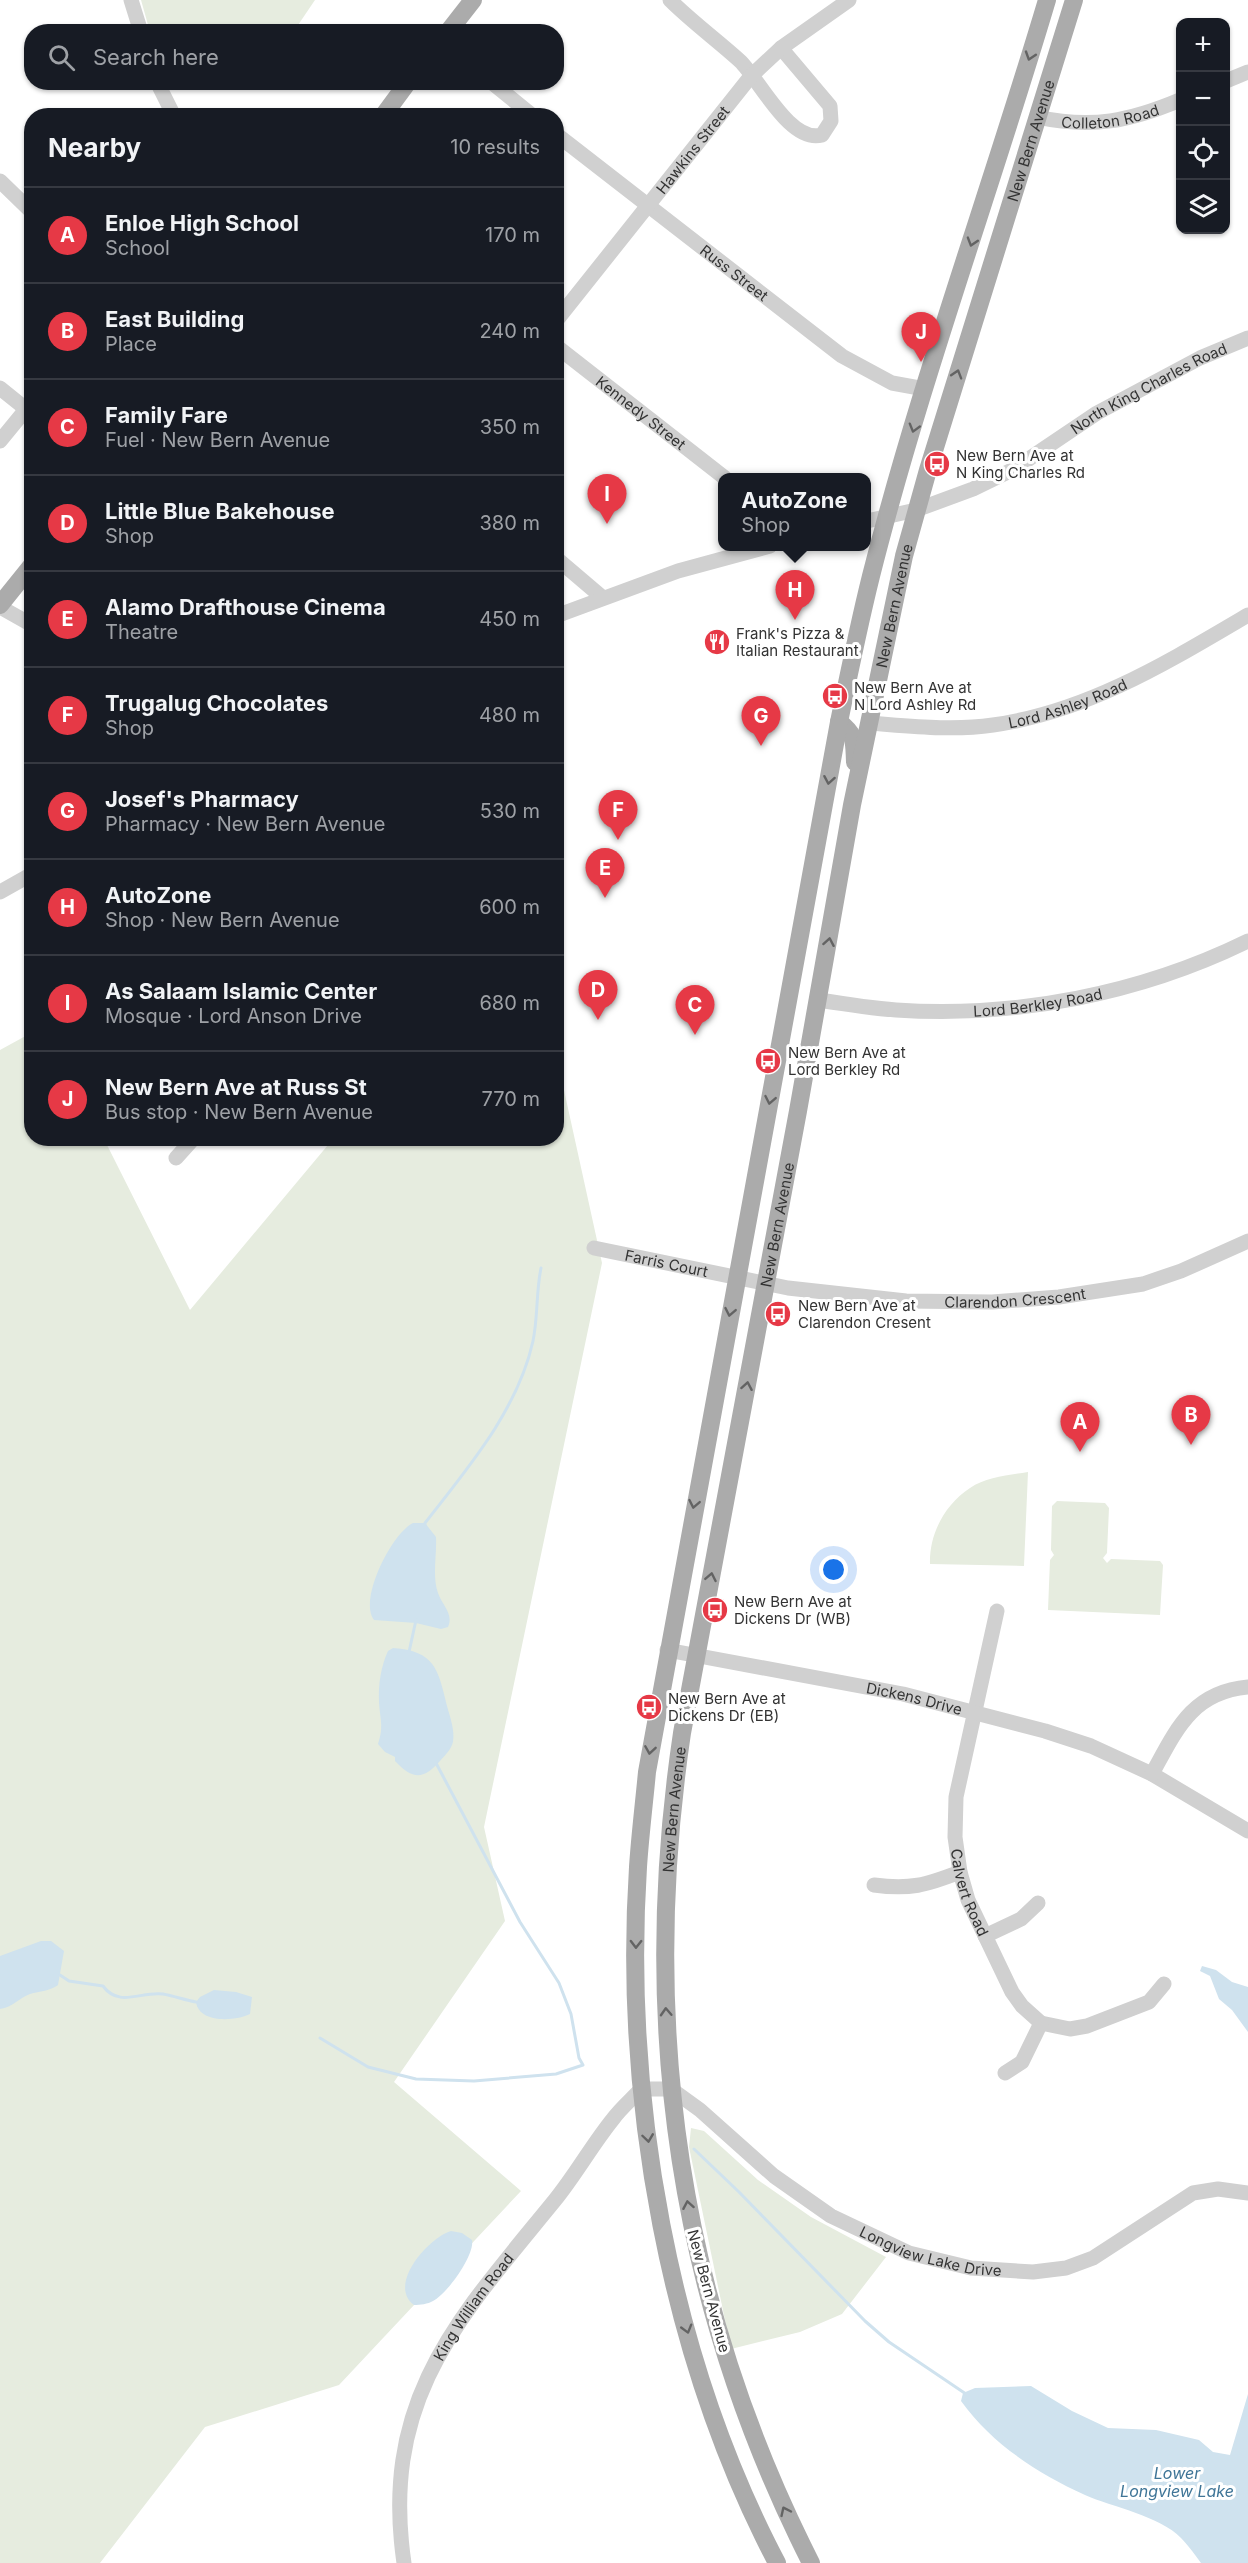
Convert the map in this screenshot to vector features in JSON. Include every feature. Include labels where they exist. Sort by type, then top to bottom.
[{"type":"main road","points":[[454,24],[473,0]]},
{"type":"main road","name":"New Bern Avenue","points":[[777,2563],[723,2441],[686,2325],[663,2239],[641,2089],[636,1975],[638,1868],[647,1772],[667,1650],[839,722],[860,623],[925,388],[1047,0]]},
{"type":"main road","name":"New Bern Avenue","points":[[811,2563],[783,2508],[756,2443],[718,2333],[693,2232],[677,2144],[666,2002],[666,1884],[674,1785],[845,848],[904,556],[916,510],[1074,0]]},
{"type":"main road","points":[[389,108],[402,90]]},
{"type":"main road","points":[[0,606],[24,575]]},
{"type":"main road","points":[[860,623],[855,708],[857,713],[869,723]]},
{"type":"main road","points":[[839,722],[851,731],[854,739],[855,763],[845,848]]},
{"type":"main road","points":[[807,903],[804,980],[812,997],[819,1000]]},
{"type":"main road","points":[[789,1001],[797,1007],[803,1019],[804,1030],[796,1093],[798,1111]]},
{"type":"street","points":[[131,0],[138,24]]},
{"type":"street","points":[[670,0],[742,63],[771,102],[796,128],[809,136],[822,135],[831,121],[830,106],[781,48]]},
{"type":"street","name":"Hawkins Street","points":[[564,311],[751,76],[781,48],[849,0]]},
{"type":"street","points":[[1230,79],[1248,72]]},
{"type":"street","points":[[161,90],[170,108]]},
{"type":"street","points":[[501,90],[523,108]]},
{"type":"street","name":"Colleton Road","points":[[1037,117],[1086,124],[1112,122],[1140,116],[1176,102]]},
{"type":"street","name":"Russ Street","points":[[564,140],[842,356],[892,383],[925,388]]},
{"type":"street","points":[[0,181],[24,204]]},
{"type":"street","name":"North King Charles Road","points":[[871,520],[916,510],[973,489],[1014,469],[1097,413],[1200,358],[1248,338]]},
{"type":"street","name":"Kennedy Street","points":[[564,352],[720,473]]},
{"type":"street","points":[[0,388],[24,402]]},
{"type":"street","points":[[0,441],[24,411]]},
{"type":"street","points":[[564,613],[678,571],[752,551]]},
{"type":"street","points":[[564,565],[603,598]]},
{"type":"street","points":[[0,606],[24,620]]},
{"type":"street","name":"Lord Ashley Road","points":[[869,723],[962,728],[1013,722],[1042,714],[1093,698],[1130,682],[1248,615]]},
{"type":"street","points":[[0,892],[24,878]]},
{"type":"street","name":"Lord Berkley Road","points":[[819,1000],[895,1010],[945,1011],[1021,1007],[1065,1001],[1126,987],[1179,971],[1248,941]]},
{"type":"street","points":[[176,1158],[187,1146]]},
{"type":"street","name":"Clarendon Crescent","points":[[737,1279],[765,1285],[906,1301],[992,1302],[1042,1299],[1143,1284],[1248,1241]]},
{"type":"street","name":"Farris Court","points":[[594,1248],[737,1279]]},
{"type":"street","name":"Calvert Road","points":[[997,1611],[958,1788],[954,1818],[960,1872],[968,1900],[1012,1992],[1022,2006],[1041,2024]]},
{"type":"street","name":"Dickens Drive","points":[[667,1650],[903,1694],[1045,1731],[1091,1746],[1152,1774],[1248,1831]]},
{"type":"street","points":[[1152,1774],[1187,1715],[1215,1695],[1230,1689],[1248,1688]]},
{"type":"street","points":[[874,1885],[902,1888],[960,1872]]},
{"type":"street","points":[[985,1936],[1021,1919],[1038,1904]]},
{"type":"street","points":[[1005,2073],[1022,2062],[1041,2024],[1070,2029],[1087,2026],[1149,2002],[1164,1984]]},
{"type":"street","points":[[641,2089],[671,2089]]},
{"type":"street","name":"King William Road","points":[[404,2563],[399,2516],[402,2475],[411,2421],[417,2399],[431,2367],[469,2306],[562,2190],[613,2118],[641,2089]]},
{"type":"street","name":"Longview Lake Drive","points":[[671,2089],[700,2110],[774,2176],[831,2216],[909,2253],[971,2268],[1033,2272],[1066,2268],[1093,2258],[1193,2193],[1218,2189],[1248,2193]]},
{"type":"shaded area","points":[[141,0],[315,0],[299,24],[148,24]]},
{"type":"shaded area","points":[[24,1037],[24,1146],[108,1146],[190,1310],[327,1146],[564,1146],[564,1090],[602,1263],[484,1827],[505,1921],[394,2082],[521,2191],[339,2385],[205,2427],[100,2563],[0,2563],[0,1050]]},
{"type":"shaded area","points":[[1028,1472],[1024,1566],[930,1564],[935,1532],[946,1512],[961,1495],[983,1481]]},
{"type":"shaded area","points":[[1057,1501],[1105,1503],[1109,1508],[1107,1553],[1103,1558],[1107,1563],[1111,1559],[1160,1561],[1163,1565],[1160,1615],[1048,1610],[1050,1560],[1054,1555],[1051,1550],[1052,1506]]},
{"type":"shaded area","points":[[691,2128],[704,2131],[758,2180],[811,2217],[886,2257],[842,2314],[800,2332],[731,2349],[689,2147]]},
{"type":"water","points":[[413,1523],[425,1523],[436,1537],[435,1580],[438,1593],[449,1614],[448,1627],[441,1629],[416,1623],[374,1620],[370,1610],[374,1583],[387,1553],[405,1529]]},
{"type":"water","points":[[393,1648],[418,1653],[432,1664],[441,1682],[452,1724],[451,1748],[434,1767],[423,1774],[407,1772],[395,1761],[395,1757],[385,1752],[378,1744],[381,1728],[380,1676],[388,1651]]},
{"type":"water","points":[[41,1941],[51,1941],[64,1951],[58,1985],[30,1994],[0,2009],[0,1956]]},
{"type":"water","points":[[1202,1966],[1216,1970],[1232,1982],[1248,1987],[1248,2032],[1232,2010],[1219,1999],[1210,1976],[1200,1971]]},
{"type":"water","points":[[214,1990],[236,1992],[252,1997],[250,2014],[219,2019],[204,2014],[196,2002],[200,1997]]},
{"type":"water","points":[[451,2231],[462,2233],[472,2240],[472,2247],[465,2264],[439,2297],[429,2303],[414,2305],[407,2296],[405,2286],[414,2263],[432,2243]]},
{"type":"water","name":"Lower Longview Lake","points":[[1031,2386],[1072,2411],[1108,2428],[1156,2430],[1199,2440],[1213,2452],[1230,2455],[1248,2394],[1248,2563],[1201,2563],[1172,2530],[1149,2518],[1085,2495],[1033,2467],[1001,2444],[961,2401],[963,2393],[975,2388]]},
{"type":"waterway","points":[[425,1527],[425,1523],[489,1438],[516,1391],[533,1341],[541,1268]]},
{"type":"waterway","points":[[409,1652],[416,1620]]},
{"type":"waterway","points":[[320,2038],[368,2067],[416,2079],[474,2081],[556,2074],[583,2065],[579,2058],[571,2014],[559,1983],[520,1922],[436,1763]]},
{"type":"waterway","points":[[60,1975],[69,1981],[103,1986],[109,1993],[116,1996],[163,1994],[196,2002]]},
{"type":"waterway","points":[[694,2149],[865,2321],[889,2342],[966,2394]]},
{"type":"place","name":"New Bern Ave at Russ St","points":[[921,362]]},
{"type":"place","name":"New Bern Ave at N King Charles Rd","points":[[937,464]]},
{"type":"place","name":"As Salaam Islamic Center","points":[[607,524]]},
{"type":"place","name":"AutoZone","points":[[795,620]]},
{"type":"place","name":"Frank's Pizza & Italian Restaurant","points":[[717,642]]},
{"type":"place","name":"New Bern Ave at N Lord Ashley Rd","points":[[835,696]]},
{"type":"place","name":"Josef's Pharmacy","points":[[761,746]]},
{"type":"place","name":"Trugalug Chocolates","points":[[618,840]]},
{"type":"place","name":"Alamo Drafthouse Cinema","points":[[605,898]]},
{"type":"place","name":"Little Blue Bakehouse","points":[[598,1020]]},
{"type":"place","name":"Family Fare","points":[[695,1035]]},
{"type":"place","name":"New Bern Ave at Lord Berkley Rd","points":[[768,1061]]},
{"type":"place","name":"New Bern Ave at Clarendon Cresent","points":[[778,1314]]},
{"type":"place","name":"East Building","points":[[1191,1445]]},
{"type":"place","name":"Enloe High School","points":[[1080,1452]]},
{"type":"place","name":"New Bern Ave at Dickens Dr (WB)","points":[[715,1610]]},
{"type":"place","name":"New Bern Ave at Dickens Dr (EB)","points":[[649,1707]]}]
